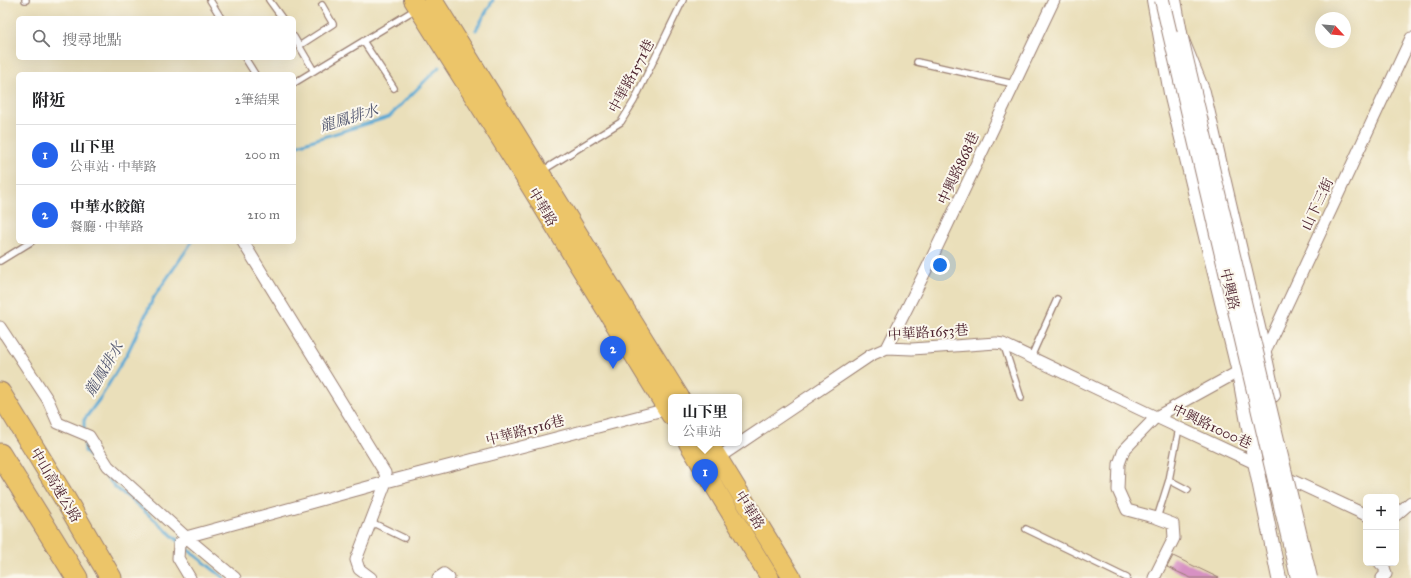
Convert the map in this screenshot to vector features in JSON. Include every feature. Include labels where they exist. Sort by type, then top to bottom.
[{"type":"highway","name":"中山高速公路","points":[[0,393],[65,499],[111,578]]},
{"type":"highway","points":[[0,454],[77,578]]},
{"type":"main road","name":"中華路","points":[[424,3],[540,172],[668,400]]},
{"type":"main road","name":"中華路","points":[[424,3],[532,190],[668,401]]},
{"type":"main road","name":"中華路","points":[[693,446],[710,456],[792,578]]},
{"type":"main road","name":"中華路","points":[[710,456],[770,578]]},
{"type":"street","name":"中興路868巷","points":[[887,348],[928,266],[1054,0]]},
{"type":"street","name":"中興路","points":[[1154,0],[1171,92],[1239,372],[1255,462],[1279,578]]},
{"type":"street","name":"中興路","points":[[1162,0],[1298,578]]},
{"type":"street","name":"中興路","points":[[1174,0],[1181,38],[1310,578]]},
{"type":"street","name":"中興路","points":[[1181,38],[1203,92],[1264,353],[1290,480],[1313,578]]},
{"type":"street","name":"山下三街","points":[[1158,518],[1127,510],[1118,490],[1119,464],[1124,450],[1156,417],[1239,372],[1256,361],[1264,353],[1411,38]]},
{"type":"street","points":[[244,244],[385,473],[386,482],[356,560],[359,569],[371,578]]},
{"type":"street","points":[[0,327],[48,400],[58,423],[89,436],[108,466],[235,578]]},
{"type":"street","name":"中華路1653巷","points":[[742,436],[871,355],[887,348],[912,349],[996,343],[1003,344],[1156,417]]},
{"type":"street","name":"中華路1516巷","points":[[186,536],[668,408]]},
{"type":"street","name":"中興路1000巷","points":[[1156,417],[1363,514]]},
{"type":"street","name":"中華路1653巷","points":[[710,456],[726,446]]},
{"type":"street","points":[[1399,512],[1411,502]]},
{"type":"street","points":[[1154,578],[1174,538],[1173,524],[1158,518]]},
{"type":"street","points":[[186,536],[179,544],[178,558],[190,578]]},
{"type":"street","points":[[1382,578],[1386,574],[1383,566]]},
{"type":"street","points":[[438,578],[444,574],[449,578]]},
{"type":"lane","points":[[210,0],[220,16]]},
{"type":"lane","points":[[269,0],[281,16]]},
{"type":"lane","name":"中華路1571巷","points":[[540,172],[621,122],[634,101],[683,0]]},
{"type":"lane","points":[[296,82],[424,3]]},
{"type":"lane","points":[[299,46],[334,24],[322,5]]},
{"type":"lane","points":[[296,41],[314,70]]},
{"type":"lane","points":[[363,41],[394,88]]},
{"type":"lane","points":[[246,60],[254,72]]},
{"type":"lane","points":[[917,62],[1014,84]]},
{"type":"lane","points":[[0,260],[28,244]]},
{"type":"lane","points":[[1031,357],[1058,299]]},
{"type":"lane","points":[[1003,344],[1021,398]]},
{"type":"lane","points":[[1158,518],[1169,480],[1179,428]]},
{"type":"lane","points":[[1169,480],[1188,490]]},
{"type":"lane","points":[[371,522],[404,538]]},
{"type":"lane","points":[[1026,529],[1127,578]]},
{"type":"building","points":[[1173,556],[1219,578],[1191,578],[1167,567]]},
{"type":"waterway","name":"龍鳳排水","points":[[476,30],[493,0]]},
{"type":"waterway","name":"龍鳳排水","points":[[296,145],[389,117],[439,67]]},
{"type":"waterway","name":"龍鳳排水","points":[[84,432],[84,420],[101,397],[128,352],[154,297],[191,244]]},
{"type":"waterway","points":[[85,437],[85,451],[116,488],[224,578]]},
{"type":"place","name":"中華水餃館","points":[[613,369]]},
{"type":"place","name":"山下里","points":[[705,492]]}]
